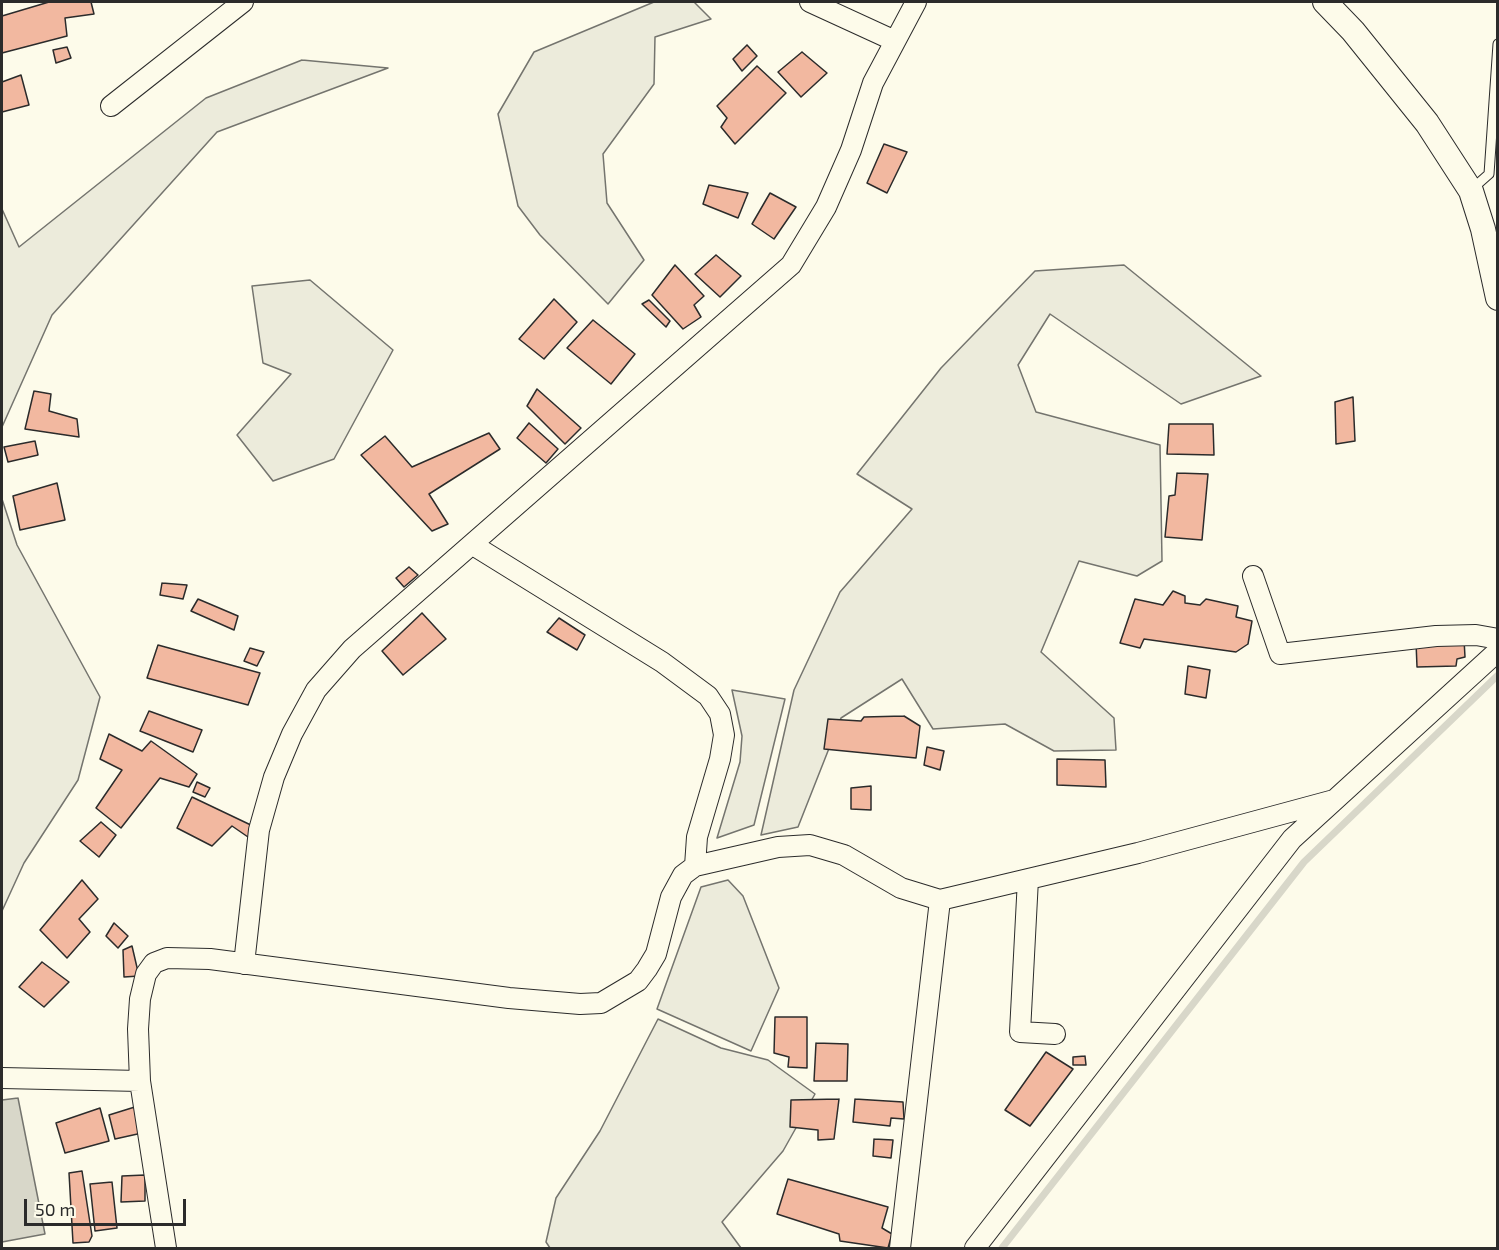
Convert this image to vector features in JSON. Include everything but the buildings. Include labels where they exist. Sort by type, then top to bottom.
[{"type":"street","points":[[111,105],[243,2]]},
{"type":"street","points":[[810,2],[895,41]]},
{"type":"street","points":[[244,964],[259,830],[274,777],[292,734],[316,690],[352,649],[791,265],[826,207],[851,150],[873,83],[916,2]]},
{"type":"street","points":[[1325,2],[1353,31],[1427,123],[1471,191],[1483,230],[1497,298]]},
{"type":"street","points":[[473,545],[662,662],[708,696],[720,714],[724,735],[720,759],[697,837],[695,866]]},
{"type":"street","points":[[1254,576],[1280,654],[1436,636],[1476,635],[1497,639]]},
{"type":"street","points":[[975,1248],[1292,839],[1497,651]]},
{"type":"street","points":[[166,1248],[140,1081],[140,999],[146,974],[154,963],[167,958],[186,957],[509,998],[580,1004],[600,1003],[617,996],[638,981],[647,969],[656,954],[671,897],[683,876],[695,866],[778,847],[810,844],[844,855],[900,888],[940,900],[1138,853],[1334,800]]},
{"type":"street","points":[[1028,879],[1020,1032],[1056,1034]]},
{"type":"street","points":[[900,1248],[940,900]]},
{"type":"street","points":[[2,1078],[140,1081]]},
{"type":"lane","points":[[1471,191],[1489,174],[1497,44]]},
{"type":"shaded area","points":[[654,2],[694,2],[711,19],[655,37],[654,84],[603,154],[607,203],[644,260],[608,304],[540,235],[518,206],[498,114],[534,52]]},
{"type":"shaded area","points":[[302,60],[388,68],[217,132],[52,315],[2,427],[2,209],[19,247],[206,98]]},
{"type":"shaded area","points":[[1124,265],[1261,376],[1181,404],[1050,314],[1018,365],[1036,412],[1160,445],[1162,561],[1137,576],[1079,561],[1041,652],[1114,718],[1116,750],[1054,751],[1005,724],[933,729],[902,679],[841,718],[798,827],[761,835],[794,690],[840,592],[912,509],[857,474],[941,368],[1035,271]]},
{"type":"shaded area","points":[[310,280],[393,350],[334,459],[273,481],[237,435],[291,374],[263,363],[252,286]]},
{"type":"shaded area","points":[[2,499],[17,545],[100,697],[78,780],[24,863],[2,911]]},
{"type":"shaded area","points":[[732,690],[785,699],[754,825],[717,838],[740,762],[742,736]]},
{"type":"shaded area","points":[[728,880],[743,896],[779,988],[751,1051],[657,1009],[701,887]]},
{"type":"shaded area","points":[[658,1019],[721,1048],[768,1060],[815,1094],[783,1151],[722,1222],[741,1248],[550,1248],[546,1242],[556,1198],[600,1131]]},
{"type":"shaded area","points":[[18,1098],[45,1234],[2,1242],[2,1100]]},
{"type":"waterway","points":[[1002,1248],[1304,862],[1498,675]]}]
